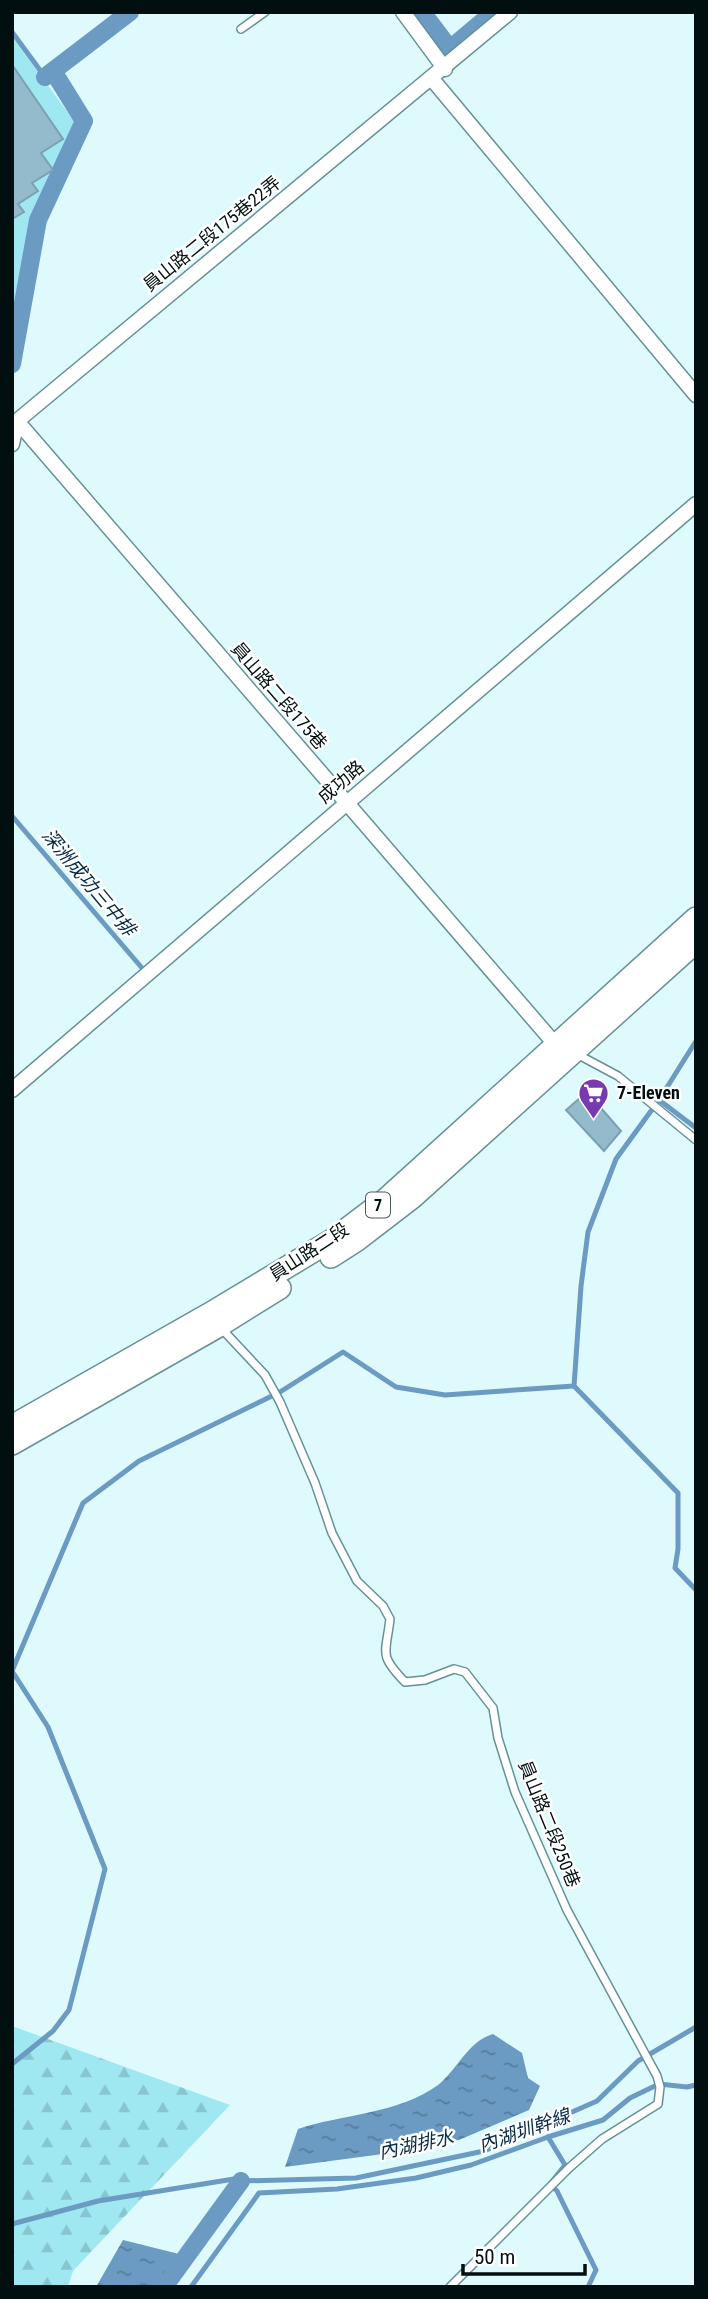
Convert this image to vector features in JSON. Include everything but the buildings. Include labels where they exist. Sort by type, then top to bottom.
[{"type":"main road","name":"員山路二段","points":[[564,1048],[696,918]]},
{"type":"main road","name":"員山路二段","points":[[12,1444],[214,1320],[332,1240],[386,1199],[564,1048],[696,942]]},
{"type":"main road","name":"員山路二段","points":[[12,1426],[214,1320]]},
{"type":"street","points":[[403,12],[445,69]]},
{"type":"street","name":"員山路二段175巷22弄","points":[[17,421],[445,69],[510,12]]},
{"type":"street","points":[[432,79],[696,394]]},
{"type":"street","points":[[12,444],[17,421]]},
{"type":"street","name":"員山路二段175巷","points":[[17,421],[346,804],[564,1048]]},
{"type":"street","name":"成功路","points":[[12,1090],[696,504]]},
{"type":"lane","points":[[242,29],[265,12]]},
{"type":"lane","points":[[564,1048],[618,1076],[696,1140]]},
{"type":"lane","name":"員山路二段250巷","points":[[214,1320],[265,1375],[280,1402],[316,1483],[332,1533],[357,1581],[383,1606],[390,1619],[384,1652],[389,1665],[405,1682],[454,1670],[465,1672],[493,1708],[498,1738],[515,1792],[567,1910],[645,2052],[660,2087],[658,2104],[602,2139],[569,2168],[450,2287]]},
{"type":"green space","points":[[12,37],[75,122],[32,226],[12,343]]},
{"type":"green space","points":[[12,2026],[230,2105],[73,2271],[68,2287],[12,2287]]},
{"type":"water","points":[[493,2034],[522,2053],[528,2078],[540,2086],[529,2110],[459,2140],[413,2150],[285,2167],[298,2129],[388,2108],[423,2095],[445,2079],[469,2049]]},
{"type":"water","points":[[123,2240],[195,2258],[174,2287],[96,2287]]},
{"type":"waterway","points":[[45,77],[130,12]]},
{"type":"waterway","points":[[422,12],[450,49],[494,12]]},
{"type":"waterway","points":[[12,32],[45,77]]},
{"type":"waterway","points":[[12,364],[38,220],[84,121],[53,71]]},
{"type":"waterway","name":"深洲成功三中排","points":[[12,816],[142,968]]},
{"type":"waterway","points":[[12,1671],[83,1503],[139,1461],[280,1392],[343,1352],[396,1387],[445,1395],[574,1386],[588,1232],[616,1159],[659,1100],[696,1041]]},
{"type":"waterway","points":[[659,1100],[696,1128]]},
{"type":"waterway","points":[[574,1386],[678,1493],[678,1549],[675,1568],[696,1590]]},
{"type":"waterway","points":[[12,1671],[48,1727],[105,1869],[69,2010],[53,2031],[12,2064]]},
{"type":"waterway","name":"內湖排水","points":[[241,2181],[356,2178],[484,2151],[597,2101],[638,2061],[696,2027]]},
{"type":"waterway","name":"內湖圳幹線","points":[[191,2287],[259,2193],[337,2189],[416,2178],[471,2165],[603,2120],[630,2098],[659,2084],[687,2087],[696,2085]]},
{"type":"waterway","points":[[548,2137],[565,2165],[550,2184],[557,2191],[596,2270],[588,2287]]},
{"type":"waterway","points":[[12,2224],[98,2201],[234,2179]]},
{"type":"waterway","name":"內湖排水","points":[[164,2287],[241,2181]]},
{"type":"place","name":"7-Eleven","points":[[594,1120]]}]
